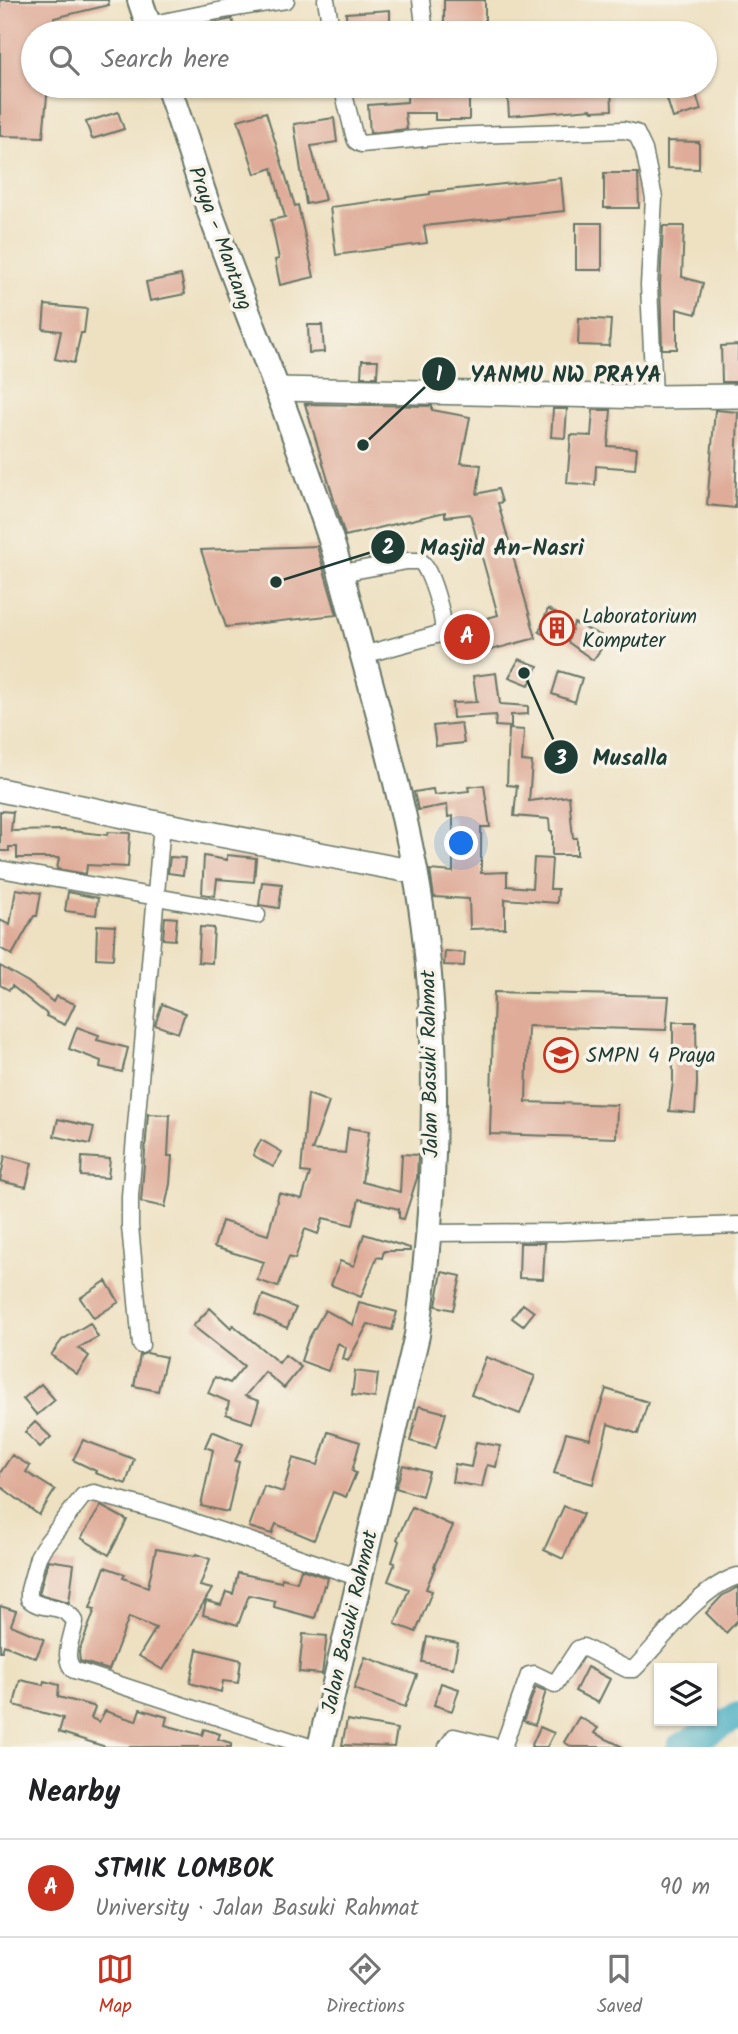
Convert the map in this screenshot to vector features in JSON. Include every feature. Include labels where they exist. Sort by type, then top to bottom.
[{"type":"main road","points":[[140,0],[147,21]]},
{"type":"main road","name":"Praya - Mantang","points":[[172,98],[210,212],[278,389]]},
{"type":"main road","points":[[278,389],[654,397],[738,396]]},
{"type":"main road","name":"Jalan Basuki Rahmat","points":[[278,389],[341,573],[387,741],[415,873],[428,981],[433,1072],[430,1233],[417,1335],[320,1747]]},
{"type":"main road","points":[[0,790],[415,873]]},
{"type":"street","points":[[181,21],[223,10],[286,0]]},
{"type":"street","points":[[326,0],[330,21]]},
{"type":"street","points":[[421,0],[424,21]]},
{"type":"street","points":[[345,98],[356,141],[361,144],[473,135],[625,130],[636,133],[644,150],[653,198],[649,285],[654,397]]},
{"type":"street","points":[[341,573],[420,561],[428,569],[439,606],[443,633],[363,655]]},
{"type":"street","points":[[141,1345],[130,1196],[162,824]]},
{"type":"street","points":[[0,869],[257,915]]},
{"type":"street","points":[[430,1233],[563,1232],[738,1225]]},
{"type":"street","points":[[310,1747],[74,1670],[68,1665],[67,1655],[75,1621],[70,1613],[57,1607],[34,1604],[29,1599],[38,1557],[83,1496],[98,1493],[164,1512],[360,1578]]},
{"type":"street","points":[[503,1747],[529,1675],[534,1674],[555,1684],[578,1649],[583,1647],[627,1669],[634,1669],[700,1599],[717,1584],[738,1576]]},
{"type":"street","points":[[447,1747],[450,1739],[457,1737],[496,1747]]},
{"type":"building","points":[[0,0],[108,0],[109,5],[54,18],[54,21],[21,21],[21,98],[47,98],[43,137],[0,136]]},
{"type":"building","points":[[444,0],[485,0],[485,21],[444,21]]},
{"type":"building","points":[[390,10],[390,21],[346,21],[346,13]]},
{"type":"building","points":[[407,98],[469,98],[469,120],[435,120],[435,113],[405,113],[407,129],[370,133],[368,105],[407,102]]},
{"type":"building","points":[[508,98],[612,98],[612,110],[591,109],[509,116]]},
{"type":"building","points":[[667,98],[697,98],[701,110],[673,118]]},
{"type":"building","points":[[118,112],[124,129],[92,139],[86,122]]},
{"type":"building","points":[[266,112],[295,206],[298,205],[314,277],[280,285],[275,260],[279,259],[271,220],[285,217],[272,168],[255,174],[238,120]]},
{"type":"building","points":[[334,118],[337,142],[311,146],[325,200],[306,204],[294,124]]},
{"type":"building","points":[[667,141],[699,142],[699,169],[667,168]]},
{"type":"building","points":[[604,173],[638,173],[639,208],[604,208]]},
{"type":"building","points":[[561,178],[564,211],[424,226],[427,243],[336,255],[330,207],[430,192]]},
{"type":"building","points":[[576,223],[602,223],[602,270],[576,270]]},
{"type":"building","points":[[663,226],[684,226],[682,277],[703,283],[696,314],[677,309],[677,349],[662,349],[660,285]]},
{"type":"building","points":[[181,275],[185,294],[150,301],[146,282]]},
{"type":"building","points":[[45,305],[87,309],[84,333],[81,333],[74,363],[55,359],[61,331],[43,329]]},
{"type":"building","points":[[579,318],[611,320],[609,346],[578,345]]},
{"type":"building","points":[[308,325],[322,325],[324,352],[309,353]]},
{"type":"building","points":[[738,345],[738,382],[722,382],[721,346]]},
{"type":"building","points":[[362,360],[378,360],[377,377],[361,377]]},
{"type":"building","points":[[305,404],[432,406],[432,410],[470,417],[461,463],[481,465],[477,494],[498,489],[502,502],[498,503],[536,638],[454,660],[448,642],[452,639],[454,627],[498,615],[470,514],[445,517],[445,512],[345,536]]},
{"type":"building","points":[[553,409],[567,409],[565,438],[551,437]]},
{"type":"building","points":[[593,410],[611,410],[608,446],[637,448],[635,469],[596,466],[595,485],[567,483],[571,435],[591,436]]},
{"type":"building","points":[[715,410],[738,412],[735,508],[707,505]]},
{"type":"building","points":[[317,546],[337,615],[226,627],[201,550]]},
{"type":"building","points":[[548,609],[561,616],[550,638],[539,632]]},
{"type":"building","points":[[574,623],[606,638],[593,660],[568,642]]},
{"type":"building","points":[[519,659],[538,666],[529,685],[509,677]]},
{"type":"building","points":[[559,671],[582,678],[575,702],[552,694]]},
{"type":"building","points":[[496,673],[500,704],[528,706],[528,714],[511,715],[511,727],[495,726],[496,715],[453,718],[452,703],[477,702],[473,676]]},
{"type":"building","points":[[461,723],[464,743],[436,746],[433,726]]},
{"type":"building","points":[[509,729],[524,730],[522,761],[532,762],[529,801],[569,796],[573,838],[577,838],[577,855],[552,855],[549,819],[514,816],[517,786],[507,785]]},
{"type":"building","points":[[484,785],[490,827],[481,827],[481,873],[507,872],[507,886],[532,888],[534,858],[552,859],[550,889],[558,889],[557,903],[505,899],[505,928],[470,929],[469,899],[434,897],[430,870],[453,872],[453,816],[448,817],[447,805],[418,810],[414,792],[433,789],[434,795],[469,791],[468,787]]},
{"type":"building","points":[[0,811],[13,812],[11,831],[63,830],[107,835],[108,832],[130,833],[128,867],[87,865],[86,874],[57,869],[59,858],[17,858],[17,847],[0,851]]},
{"type":"building","points":[[227,855],[256,858],[254,882],[217,879],[215,896],[202,894],[204,856],[227,860]]},
{"type":"building","points":[[170,857],[185,858],[183,875],[168,873]]},
{"type":"building","points":[[262,882],[282,884],[279,908],[259,905]]},
{"type":"building","points":[[16,889],[41,893],[37,916],[34,916],[12,955],[0,948],[0,920],[10,925]]},
{"type":"building","points":[[68,892],[98,898],[96,915],[65,911]]},
{"type":"building","points":[[165,917],[177,918],[175,940],[163,939]]},
{"type":"building","points":[[97,925],[115,926],[113,959],[96,958]]},
{"type":"building","points":[[200,927],[214,928],[212,963],[198,962]]},
{"type":"building","points":[[445,951],[465,953],[464,966],[444,965]]},
{"type":"building","points":[[0,966],[28,982],[53,1002],[56,996],[75,1004],[65,1025],[46,1016],[47,1014],[12,986],[9,990],[0,985]]},
{"type":"building","points":[[494,992],[669,996],[666,1030],[528,1026],[526,1102],[617,1105],[616,1138],[490,1134]]},
{"type":"building","points":[[162,1004],[185,1013],[178,1033],[155,1025]]},
{"type":"building","points":[[673,1022],[696,1022],[695,1113],[669,1111],[673,1082]]},
{"type":"building","points":[[77,1027],[99,1035],[97,1040],[128,1048],[122,1072],[100,1067],[101,1061],[69,1049]]},
{"type":"building","points":[[308,1094],[329,1102],[312,1150],[345,1153],[348,1128],[369,1131],[362,1182],[400,1192],[402,1154],[418,1155],[417,1178],[404,1219],[399,1218],[399,1209],[359,1199],[353,1225],[323,1218],[318,1234],[305,1229],[295,1259],[289,1257],[278,1287],[257,1280],[264,1262],[214,1247],[222,1221],[268,1235],[279,1193],[302,1199],[310,1173],[301,1172]]},
{"type":"building","points":[[148,1114],[170,1115],[168,1156],[172,1156],[165,1207],[141,1202]]},
{"type":"building","points":[[58,1119],[94,1127],[90,1144],[54,1136]]},
{"type":"building","points":[[261,1140],[282,1152],[273,1167],[253,1155]]},
{"type":"building","points":[[5,1156],[32,1163],[26,1187],[0,1181]]},
{"type":"building","points":[[82,1157],[110,1159],[108,1178],[81,1176]]},
{"type":"building","points":[[364,1234],[410,1248],[410,1251],[384,1251],[382,1258],[377,1257],[361,1297],[331,1285],[340,1261],[354,1266]]},
{"type":"building","points":[[520,1243],[545,1243],[543,1279],[519,1278]]},
{"type":"building","points":[[442,1272],[461,1276],[453,1310],[436,1306]]},
{"type":"building","points":[[106,1281],[119,1302],[94,1318],[80,1298]]},
{"type":"building","points":[[263,1295],[296,1308],[287,1328],[255,1314]]},
{"type":"building","points":[[359,1302],[397,1312],[392,1330],[368,1324],[348,1361],[343,1359],[346,1348],[338,1343],[328,1371],[301,1361],[308,1340],[325,1310],[353,1325]]},
{"type":"building","points":[[523,1304],[534,1312],[523,1326],[512,1318]]},
{"type":"building","points":[[210,1308],[231,1328],[233,1325],[279,1363],[285,1355],[301,1367],[284,1388],[265,1372],[245,1396],[259,1401],[252,1423],[226,1414],[229,1402],[208,1393],[215,1377],[230,1383],[244,1366],[193,1326]]},
{"type":"building","points":[[90,1323],[98,1337],[78,1348],[89,1356],[77,1374],[51,1355],[62,1340]]},
{"type":"building","points":[[147,1353],[166,1357],[158,1391],[134,1386],[140,1355]]},
{"type":"building","points":[[486,1357],[535,1376],[520,1414],[471,1395]]},
{"type":"building","points":[[355,1371],[378,1374],[375,1398],[352,1395]]},
{"type":"building","points":[[41,1384],[55,1400],[37,1415],[23,1399]]},
{"type":"building","points":[[606,1389],[648,1402],[638,1434],[608,1424],[593,1484],[554,1473],[566,1433],[590,1439]]},
{"type":"building","points":[[419,1406],[446,1413],[436,1448],[410,1441]]},
{"type":"building","points":[[35,1422],[51,1437],[40,1447],[25,1432]]},
{"type":"building","points":[[212,1431],[243,1444],[235,1461],[239,1462],[228,1512],[201,1506],[213,1450],[205,1447]]},
{"type":"building","points":[[328,1432],[360,1442],[352,1471],[356,1473],[346,1497],[333,1492],[314,1540],[276,1524],[272,1534],[249,1527],[264,1486],[283,1492],[293,1458],[318,1465]]},
{"type":"building","points":[[83,1440],[134,1459],[126,1484],[95,1473],[96,1471],[73,1460]]},
{"type":"building","points":[[476,1442],[500,1446],[496,1467],[487,1465],[482,1487],[452,1482],[455,1464],[471,1467]]},
{"type":"building","points":[[12,1455],[30,1466],[26,1472],[55,1490],[39,1515],[0,1486],[0,1473]]},
{"type":"building","points":[[403,1465],[429,1472],[422,1496],[396,1488]]},
{"type":"building","points":[[101,1506],[127,1520],[109,1555],[81,1538]]},
{"type":"building","points":[[564,1506],[583,1514],[563,1559],[544,1550]]},
{"type":"building","points":[[412,1507],[453,1526],[434,1566],[426,1589],[432,1591],[416,1632],[395,1624],[409,1589],[388,1581],[395,1563],[392,1562],[399,1541],[397,1539]]},
{"type":"building","points":[[156,1549],[195,1556],[196,1554],[210,1559],[200,1586],[212,1589],[163,1670],[139,1656],[156,1628],[129,1617],[109,1670],[80,1661],[79,1652],[95,1609],[90,1608],[105,1567],[125,1574],[123,1578],[148,1587]]},
{"type":"building","points":[[48,1560],[74,1564],[69,1602],[39,1594]]},
{"type":"building","points":[[301,1569],[328,1578],[315,1618],[274,1607],[275,1601],[249,1595],[238,1625],[203,1615],[206,1601],[221,1605],[226,1592],[233,1594],[238,1573],[281,1582],[282,1578],[297,1582]]},
{"type":"building","points":[[738,1587],[738,1620],[726,1633],[706,1613],[722,1596]]},
{"type":"building","points":[[0,1606],[16,1611],[11,1625],[44,1639],[36,1658],[4,1645],[0,1651]]},
{"type":"building","points":[[303,1634],[327,1636],[322,1674],[299,1672]]},
{"type":"building","points":[[427,1637],[458,1643],[453,1668],[422,1662]]},
{"type":"building","points":[[197,1649],[241,1660],[238,1683],[223,1681],[221,1692],[190,1683]]},
{"type":"building","points":[[365,1657],[417,1675],[405,1707],[354,1689]]},
{"type":"building","points":[[587,1667],[610,1679],[598,1703],[575,1691]]},
{"type":"building","points":[[20,1680],[59,1685],[58,1697],[93,1706],[95,1708],[91,1718],[99,1722],[105,1711],[136,1721],[140,1709],[167,1717],[165,1725],[202,1735],[204,1729],[220,1734],[218,1739],[231,1743],[231,1747],[106,1747],[59,1732],[63,1718],[14,1705]]},
{"type":"building","points":[[441,1683],[459,1689],[452,1711],[434,1705]]},
{"type":"building","points":[[536,1687],[546,1691],[535,1725],[523,1721]]},
{"type":"building","points":[[579,1717],[598,1728],[594,1733],[623,1747],[572,1747],[564,1742]]},
{"type":"building","points":[[347,1720],[397,1729],[394,1747],[342,1745]]},
{"type":"building","points":[[540,1727],[554,1733],[547,1747],[531,1747]]},
{"type":"waterway","points":[[680,1747],[738,1716]]},
{"type":"place","name":"YANMU NW PRAYA","points":[[363,445]]},
{"type":"place","name":"Masjid An-Nasri","points":[[276,582]]},
{"type":"place","name":"Laboratorium Komputer","points":[[557,628]]},
{"type":"place","name":"STMIK LOMBOK","points":[[467,637]]},
{"type":"place","name":"Musalla","points":[[524,673]]},
{"type":"place","name":"SMPN 4 Praya","points":[[561,1055]]}]
